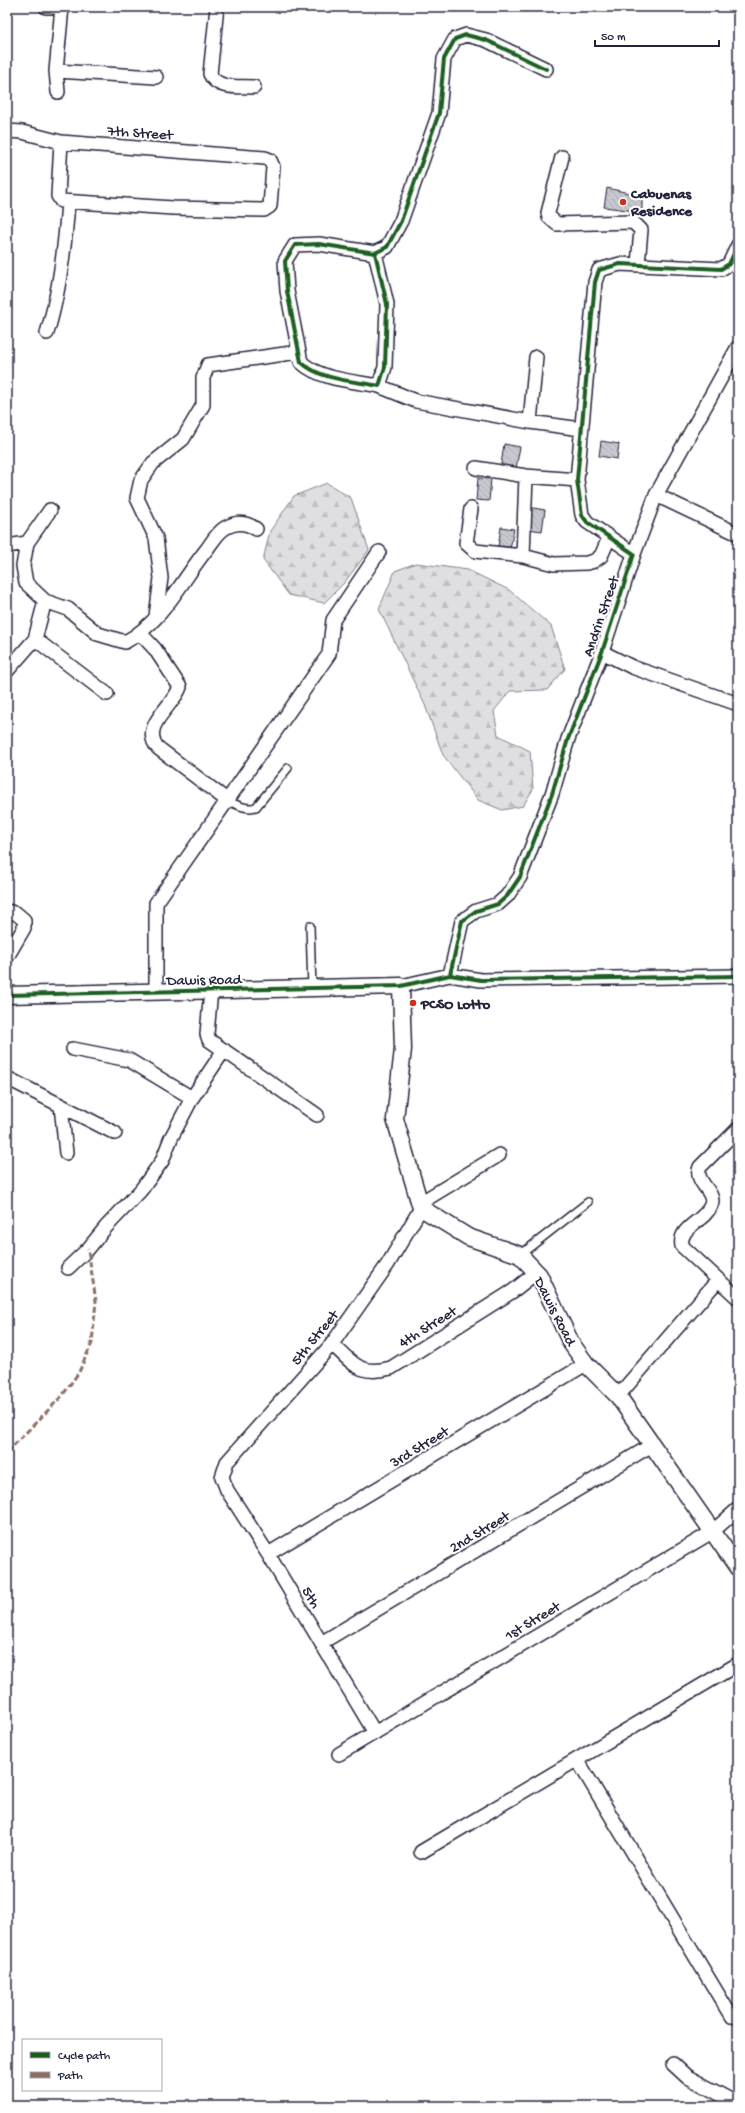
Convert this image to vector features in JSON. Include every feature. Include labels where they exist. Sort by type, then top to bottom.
[{"type":"street","points":[[46,7],[62,7],[56,71],[58,92]]},
{"type":"street","points":[[217,7],[210,74],[213,81],[220,85],[254,87]]},
{"type":"street","points":[[546,69],[486,40],[466,35],[455,39],[444,59],[439,114],[401,222],[387,248],[375,254],[319,244],[295,245],[285,261],[288,291],[298,352],[301,362],[316,372],[379,386],[416,401],[530,422],[580,429]]},
{"type":"street","points":[[56,71],[156,77]]},
{"type":"street","name":"7th Street","points":[[7,131],[22,132],[61,142],[265,158],[270,160],[273,167],[272,199],[270,206],[264,210],[68,202]]},
{"type":"street","points":[[46,334],[56,300],[58,282],[65,253],[68,202],[61,201],[58,196],[61,142]]},
{"type":"street","points":[[562,157],[548,213],[549,217],[557,224],[633,222],[641,230],[638,264]]},
{"type":"street","points":[[634,554],[587,522],[582,515],[578,480],[580,429],[595,282],[599,270],[620,264],[721,269],[730,264],[738,245]]},
{"type":"street","points":[[375,254],[387,304],[385,367],[379,386]]},
{"type":"street","name":"Andrin Street","points":[[450,975],[462,921],[476,911],[498,904],[507,896],[520,878],[552,794],[568,739],[602,652],[634,554],[656,495],[738,347]]},
{"type":"street","points":[[156,616],[161,578],[156,538],[137,498],[141,480],[153,463],[183,439],[203,405],[203,378],[208,365],[298,352]]},
{"type":"street","points":[[530,422],[536,357]]},
{"type":"street","points":[[476,468],[526,476],[578,480]]},
{"type":"street","points":[[523,556],[526,476]]},
{"type":"street","points":[[656,495],[738,534]]},
{"type":"street","points":[[471,509],[466,543],[475,551],[523,556],[554,564],[586,563],[594,561],[601,556],[609,538]]},
{"type":"street","points":[[50,510],[27,543],[23,566],[26,584],[45,601],[68,609],[98,634],[125,642],[140,633],[170,602],[196,563],[224,528],[236,523],[247,524],[256,529]]},
{"type":"street","points":[[7,546],[27,543]]},
{"type":"street","points":[[156,992],[156,903],[329,654],[333,620],[379,552]]},
{"type":"street","points":[[7,671],[35,639],[45,601]]},
{"type":"street","points":[[140,633],[155,649],[180,687],[178,694],[160,714],[152,735],[153,743],[228,801]]},
{"type":"street","points":[[35,639],[107,694]]},
{"type":"street","points":[[602,652],[632,667],[738,704]]},
{"type":"street","points":[[7,911],[18,914],[24,920],[24,928],[7,957]]},
{"type":"street","points":[[499,1155],[421,1205],[395,1119],[402,1049],[401,986],[450,975],[481,980],[738,976]]},
{"type":"street","name":"Dawis Road","points":[[7,995],[401,986]]},
{"type":"street","points":[[211,990],[207,1034],[209,1040],[317,1115]]},
{"type":"street","points":[[73,1049],[128,1060],[192,1098]]},
{"type":"street","points":[[68,1268],[88,1249],[106,1227],[141,1190],[162,1161],[171,1138],[192,1098],[224,1050]]},
{"type":"street","points":[[7,1078],[115,1133]]},
{"type":"street","points":[[61,1106],[66,1153]]},
{"type":"street","points":[[738,1129],[700,1167],[697,1172],[698,1177],[712,1200],[712,1204],[709,1211],[683,1234],[681,1239],[682,1246],[738,1298]]},
{"type":"street","name":"Dawis Road","points":[[421,1205],[468,1237],[520,1256],[537,1272],[571,1343],[586,1364],[618,1396],[738,1568]]},
{"type":"street","name":"5th Street","points":[[222,1477],[227,1462],[332,1344],[388,1264],[421,1205]]},
{"type":"street","name":"4th Street","points":[[332,1344],[358,1367],[374,1372],[391,1368],[513,1290],[537,1272]]},
{"type":"street","points":[[618,1396],[718,1280]]},
{"type":"street","name":"3rd Street","points":[[268,1554],[586,1364]]},
{"type":"street","name":"2nd Street","points":[[321,1643],[652,1445]]},
{"type":"street","name":"5th","points":[[222,1477],[227,1490],[268,1554],[375,1733]]},
{"type":"street","name":"1st Street","points":[[339,1754],[712,1532],[738,1509]]},
{"type":"street","points":[[421,1852],[578,1761],[738,1664]]},
{"type":"street","points":[[578,1761],[731,2016]]},
{"type":"street","points":[[673,2064],[686,2076],[738,2104]]},
{"type":"lane","points":[[228,801],[243,807],[256,807],[288,768]]},
{"type":"lane","points":[[310,926],[312,988]]},
{"type":"lane","points":[[520,1256],[588,1202]]},
{"type":"green space","points":[[327,483],[351,498],[369,550],[344,583],[324,603],[289,595],[263,560],[270,531],[294,496]]},
{"type":"green space","points":[[416,563],[468,570],[509,590],[551,626],[565,669],[547,690],[510,691],[494,711],[498,735],[530,751],[533,789],[523,806],[502,810],[478,800],[443,755],[425,705],[379,609],[395,571]]},
{"type":"building","name":"Cabuenas Residence","points":[[607,188],[642,196],[642,212],[604,207]]},
{"type":"building","points":[[601,441],[619,444],[617,459],[599,456]]},
{"type":"building","points":[[504,444],[520,447],[516,468],[501,465]]},
{"type":"building","points":[[478,478],[491,479],[489,501],[476,500]]},
{"type":"building","points":[[528,507],[545,510],[542,531],[527,529]]},
{"type":"building","points":[[501,527],[514,529],[510,549],[498,547]]},
{"type":"marked path","points":[[7,1452],[62,1396],[79,1372],[92,1343],[96,1301],[88,1249]]},
{"type":"cycle path","points":[[375,253],[387,304],[385,367],[379,386],[327,376],[318,373],[301,362],[287,291],[285,261],[295,245],[319,244],[375,253],[387,247],[401,221],[439,113],[444,59],[455,39],[466,35],[486,40],[546,69]]},
{"type":"cycle path","points":[[450,975],[462,921],[476,911],[498,904],[507,896],[520,877],[552,794],[568,739],[602,652],[634,554],[587,522],[582,515],[577,480],[595,282],[599,270],[620,264],[721,269],[729,264],[738,245]]},
{"type":"cycle path","points":[[7,995],[401,986],[450,975],[481,980],[738,976]]},
{"type":"place","name":"Cabuenas Residence","points":[[623,202]]},
{"type":"place","name":"PCSO Lotto","points":[[413,1003]]}]
